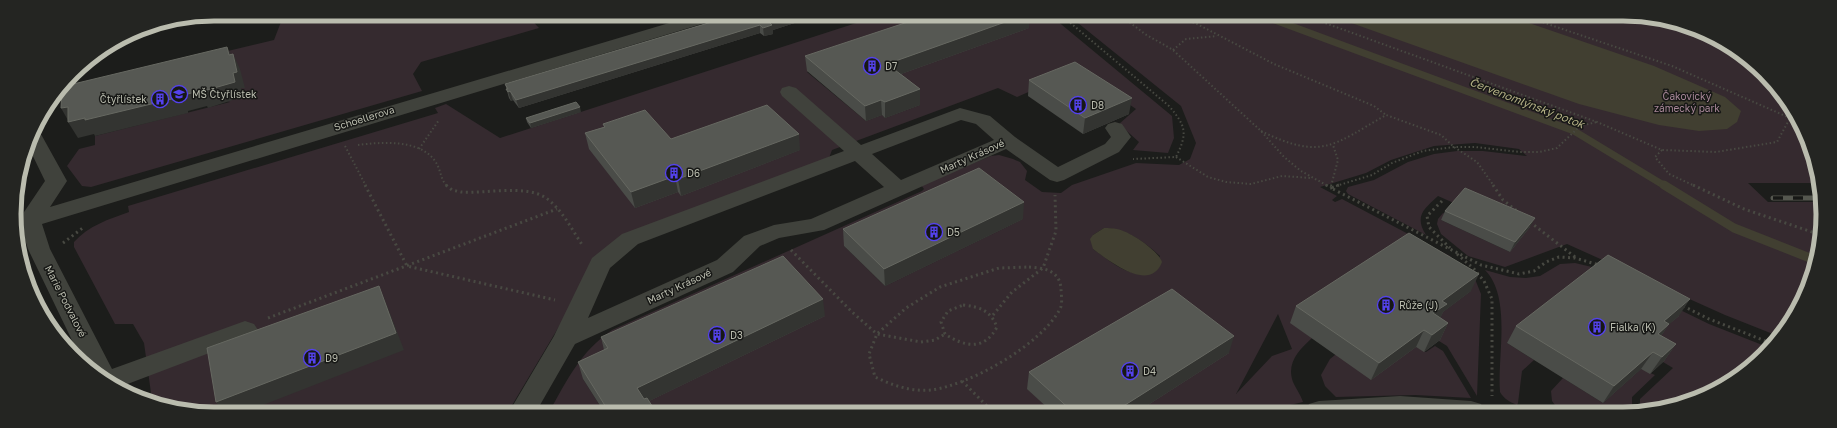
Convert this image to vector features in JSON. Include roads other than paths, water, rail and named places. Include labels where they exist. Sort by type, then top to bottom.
[{"type":"street","name":"Schoellerova","points":[[23,222],[692,21]]},
{"type":"street","points":[[789,92],[899,188]]},
{"type":"street","name":"Marty Krásové","points":[[525,407],[566,338],[600,264],[630,239],[960,114],[983,120],[1008,141],[816,225],[774,232],[752,241],[725,266],[566,338]]},
{"type":"street","points":[[1008,141],[1057,176],[1112,148],[1121,137],[1115,128]]},
{"type":"street","points":[[23,222],[56,181],[35,142]]},
{"type":"street","name":"Marie Podvalové","points":[[23,222],[39,249],[101,370]]},
{"type":"street","points":[[112,378],[245,330]]},
{"type":"street","points":[[1386,407],[1412,407]]},
{"type":"waterway","name":"Červenomlýnský potok","points":[[1277,21],[1574,131],[1665,186]]},
{"type":"waterway","name":"Červenomlýnský potok","points":[[1664,185],[1734,228],[1810,258]]},
{"type":"railway","points":[[1773,198],[1816,198]]},
{"type":"place","name":"D7","points":[[872,66]]},
{"type":"place","name":"MŠ Čtyřlístek","points":[[179,94]]},
{"type":"place","name":"Čtyřlístek","points":[[160,99]]},
{"type":"place","name":"D8","points":[[1078,105]]},
{"type":"place","name":"D6","points":[[674,173]]},
{"type":"place","name":"D5","points":[[934,232]]},
{"type":"place","name":"Růže (J)","points":[[1386,305]]},
{"type":"place","name":"Fialka (K)","points":[[1597,327]]},
{"type":"place","name":"D3","points":[[717,335]]},
{"type":"place","name":"D9","points":[[312,358]]},
{"type":"place","name":"D4","points":[[1130,371]]},
{"type":"park label","name":"Čakovický zámecký park","points":[[1687,102]]}]
